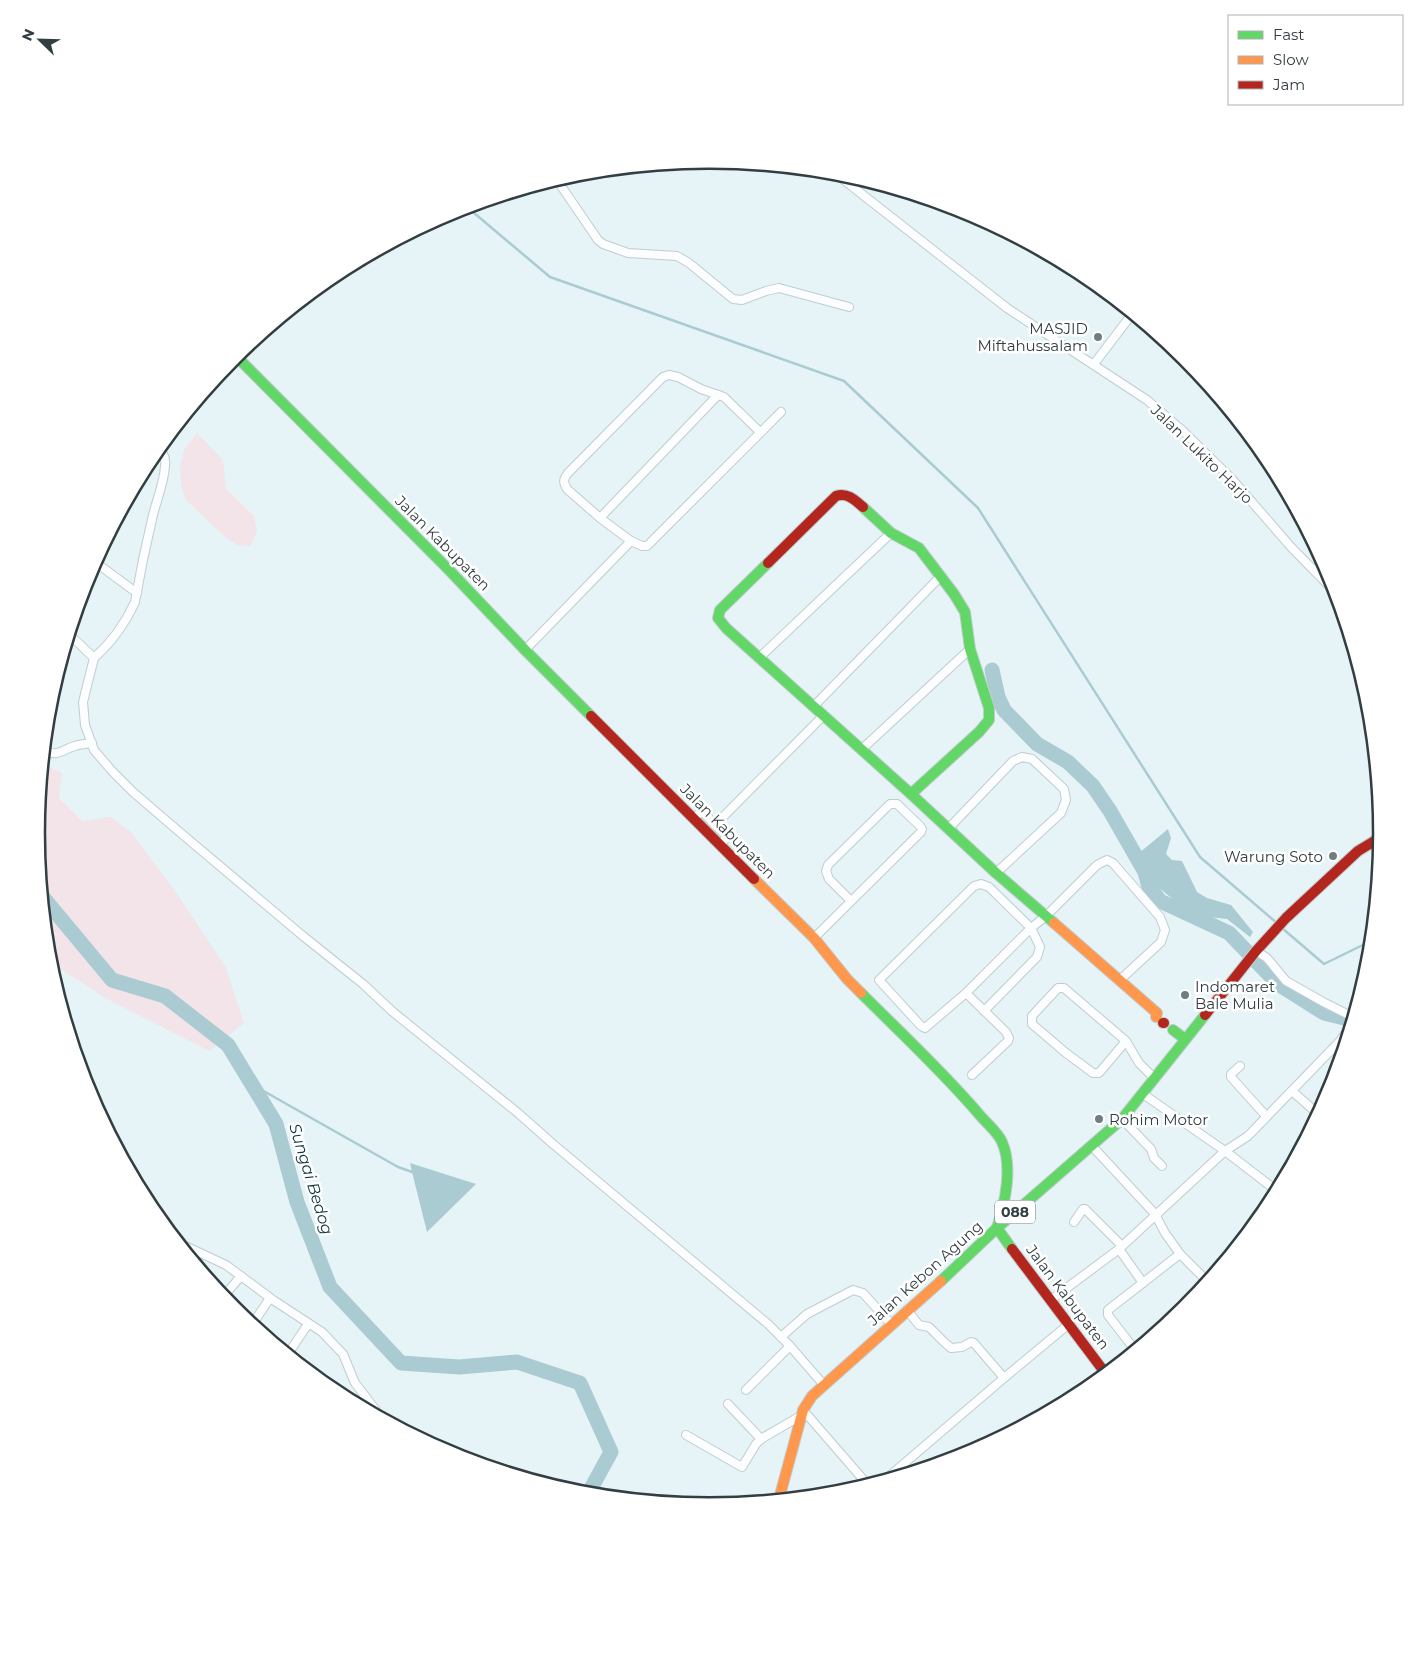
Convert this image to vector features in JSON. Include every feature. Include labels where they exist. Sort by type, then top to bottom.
[{"type":"main road","name":"Jalan Kabupaten","points":[[242,362],[450,571],[525,650],[814,938],[847,979],[958,1090],[1002,1141],[1006,1156],[1007,1179],[1002,1213],[997,1228],[1052,1299],[1102,1368]]},
{"type":"main road","points":[[911,794],[979,732],[989,720],[989,708],[970,650],[965,612],[941,576],[919,548],[891,533],[852,497],[841,494],[836,496],[720,610],[718,618],[726,628],[996,873],[1157,1013],[1161,1021]]},
{"type":"main road","name":"Jalan Kebon Agung","points":[[780,1493],[802,1412],[812,1396],[823,1384],[954,1270],[997,1228],[1122,1119],[1274,930],[1358,852],[1373,843]]},
{"type":"main road","points":[[1173,1030],[1185,1039]]},
{"type":"street","name":"Jalan Lukito Harjo","points":[[850,185],[1007,308],[1147,400],[1183,431],[1232,480],[1291,547],[1322,578]]},
{"type":"street","points":[[561,186],[598,240],[610,248],[628,253],[677,256],[689,263],[733,299],[742,300],[766,290],[780,288],[849,307]]},
{"type":"street","points":[[1094,364],[1128,319]]},
{"type":"street","points":[[760,432],[724,397],[669,375],[663,377],[568,473],[563,480],[563,484],[600,518],[631,541],[647,546],[781,412]]},
{"type":"street","points":[[600,518],[718,396]]},
{"type":"street","points":[[164,456],[165,466],[161,488],[153,514],[135,602],[124,623],[106,647],[94,658],[83,702],[85,726],[94,750],[102,761],[140,798],[303,936],[346,969],[393,1012],[518,1113],[782,1337],[823,1384]]},
{"type":"street","points":[[760,658],[891,533]]},
{"type":"street","points":[[525,650],[631,541]]},
{"type":"street","points":[[101,567],[136,593]]},
{"type":"street","points":[[813,707],[941,576]]},
{"type":"street","points":[[74,639],[94,658]]},
{"type":"street","points":[[861,750],[970,650]]},
{"type":"street","points":[[715,825],[823,716]]},
{"type":"street","points":[[50,752],[56,754],[74,746],[92,743]]},
{"type":"street","points":[[948,829],[1013,761],[1022,757],[1032,759],[1064,789],[1066,800],[1061,813],[996,873]]},
{"type":"street","points":[[814,938],[921,832],[920,826],[896,804],[890,804],[828,866],[826,871],[829,879],[851,901]]},
{"type":"street","points":[[694,818],[702,811],[727,836],[721,845]]},
{"type":"street","points":[[984,1011],[1037,957],[1040,947],[1031,928],[990,887],[981,884],[974,886],[879,980],[921,1026],[925,1028],[966,993],[1031,928],[1046,916],[1097,865],[1107,860],[1113,863],[1160,918],[1165,930],[1161,942],[1120,980]]},
{"type":"street","points":[[1256,951],[1267,958],[1286,981],[1347,1014]]},
{"type":"street","points":[[1126,1040],[1098,1073],[1093,1073],[1032,1024],[1032,1016],[1058,988],[1064,988],[1126,1040],[1139,1063],[1154,1078]]},
{"type":"street","points":[[966,993],[1006,1032],[1009,1038],[972,1075]]},
{"type":"street","points":[[1052,1299],[1120,1247],[1225,1151],[1248,1136],[1340,1041]]},
{"type":"street","points":[[1240,1066],[1231,1074],[1231,1077],[1266,1116]]},
{"type":"street","points":[[1292,1090],[1313,1109]]},
{"type":"street","points":[[1143,1094],[1225,1151],[1271,1186]]},
{"type":"street","points":[[1122,1119],[1151,1149],[1154,1158],[1162,1166]]},
{"type":"street","points":[[1092,1146],[1155,1214],[1165,1233],[1180,1254],[1202,1277]]},
{"type":"street","points":[[1074,1222],[1083,1209],[1085,1209],[1120,1247],[1143,1283]]},
{"type":"street","points":[[191,1249],[226,1265],[270,1298],[322,1332],[343,1354],[355,1383],[373,1406]]},
{"type":"street","points":[[1131,1345],[1108,1315],[1108,1310],[1180,1254]]},
{"type":"street","points":[[228,1291],[240,1276]]},
{"type":"street","points":[[782,1337],[807,1314],[844,1293],[853,1290],[863,1293],[891,1324]]},
{"type":"street","points":[[256,1319],[270,1298]]},
{"type":"street","points":[[907,1310],[919,1325],[929,1327],[951,1348],[974,1343],[1004,1378]]},
{"type":"street","points":[[291,1349],[308,1324]]},
{"type":"street","points":[[896,1470],[1069,1324]]},
{"type":"street","points":[[746,1390],[790,1346]]},
{"type":"street","points":[[728,1404],[761,1439]]},
{"type":"street","points":[[686,1435],[742,1467],[761,1439],[802,1412],[863,1479]]},
{"type":"shaded area","points":[[197,433],[223,460],[226,489],[254,516],[257,531],[250,546],[237,545],[226,538],[185,499],[181,486],[180,467],[184,450]]},
{"type":"shaded area","points":[[49,767],[62,773],[59,798],[82,821],[111,817],[131,832],[179,897],[226,968],[244,1023],[209,1051],[107,999],[59,968],[46,877],[46,790]]},
{"type":"water","points":[[1168,829],[1171,838],[1166,854],[1172,860],[1182,861],[1197,892],[1207,898],[1231,905],[1253,932],[1250,937],[1227,919],[1209,917],[1175,901],[1153,883],[1139,853]]},
{"type":"water","points":[[410,1163],[476,1184],[427,1232],[412,1172]]},
{"type":"waterway","points":[[474,213],[550,277],[844,381],[978,508],[1200,857],[1278,924]]},
{"type":"waterway","points":[[992,670],[998,697],[1004,710],[1037,744],[1068,762],[1093,786],[1110,811],[1145,872],[1149,887],[1160,901],[1229,933],[1278,984],[1324,1013],[1346,1019]]},
{"type":"waterway","name":"Sungai Bedog","points":[[49,905],[112,980],[165,996],[228,1045],[276,1124],[297,1202],[330,1287],[401,1363],[459,1367],[517,1362],[580,1383],[611,1452],[592,1487]]},
{"type":"waterway","points":[[1282,928],[1324,964],[1363,945]]},
{"type":"waterway","points":[[253,1085],[398,1167],[412,1172]]},
{"type":"traffic: fast","points":[[242,362],[591,716]]},
{"type":"traffic: fast","points":[[863,507],[891,533],[919,548],[954,594],[965,612],[970,649],[989,708],[989,720],[979,732],[911,794]]},
{"type":"traffic: fast","points":[[768,563],[720,610],[718,618],[726,628],[996,873],[1054,923]]},
{"type":"traffic: fast","points":[[861,993],[950,1082],[1000,1138],[1007,1162],[1007,1185],[997,1228],[1012,1249]]},
{"type":"traffic: fast","points":[[941,1281],[997,1228],[1122,1119],[1205,1015]]},
{"type":"traffic: fast","points":[[1173,1030],[1185,1039]]},
{"type":"traffic: slow","points":[[754,879],[814,938],[847,979],[861,993]]},
{"type":"traffic: slow","points":[[1054,923],[1157,1013],[1156,1017]]},
{"type":"traffic: slow","points":[[781,1493],[803,1410],[812,1396],[941,1281]]},
{"type":"traffic: jam","points":[[768,563],[836,496],[847,496],[863,507]]},
{"type":"traffic: jam","points":[[591,716],[754,879]]},
{"type":"traffic: jam","points":[[1205,1015],[1256,951],[1286,918],[1358,851],[1373,842]]},
{"type":"traffic: jam","points":[[1012,1249],[1102,1368]]},
{"type":"place","name":"MASJID Miftahussalam","points":[[1098,337]]},
{"type":"place","name":"Warung Soto","points":[[1333,856]]},
{"type":"place","name":"Indomaret Bale Mulia","points":[[1185,995]]},
{"type":"place","name":"Rohim Motor","points":[[1099,1119]]}]
